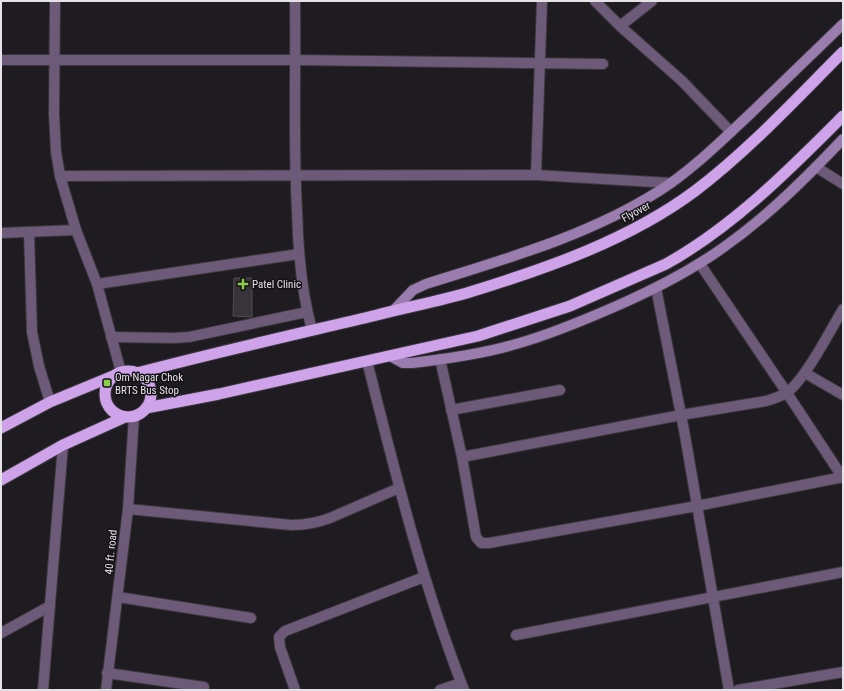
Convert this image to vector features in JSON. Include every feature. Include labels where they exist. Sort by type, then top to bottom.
[{"type":"highway","name":"Flyover","points":[[137,373],[196,357],[469,292],[557,263],[602,243],[655,217],[694,191],[746,149],[843,52]]},
{"type":"highway","points":[[146,408],[219,394],[478,336],[570,306],[641,276],[679,257],[728,223],[760,197],[843,116]]},
{"type":"highway","points":[[1,428],[50,402],[117,374],[129,371],[137,373],[144,377],[149,384],[151,392],[150,401],[141,413],[130,416],[63,445],[1,480]]},
{"type":"highway","points":[[117,374],[107,383],[105,392],[106,401],[110,408],[117,414],[130,416]]},
{"type":"main road","points":[[393,311],[413,290],[426,284],[512,257],[592,226],[638,204],[671,183],[684,174],[731,132],[843,24]]},
{"type":"main road","points":[[390,356],[403,362],[412,363],[516,344],[578,323],[656,288],[700,264],[757,222],[780,202],[843,139]]},
{"type":"street","points":[[55,1],[56,152],[60,176],[76,230],[97,284],[111,337],[117,374]]},
{"type":"street","points":[[295,1],[295,176],[299,254],[307,312],[312,330]]},
{"type":"street","points":[[536,175],[542,1]]},
{"type":"street","points":[[595,1],[620,26],[682,81],[731,132]]},
{"type":"street","points":[[620,26],[652,1]]},
{"type":"street","points":[[1,60],[296,60],[603,64]]},
{"type":"street","points":[[816,167],[843,184]]},
{"type":"street","points":[[60,176],[536,175],[671,183]]},
{"type":"street","points":[[1,233],[76,230]]},
{"type":"street","points":[[29,232],[32,332],[36,354],[50,402]]},
{"type":"street","points":[[97,284],[299,254]]},
{"type":"street","points":[[440,359],[462,457],[476,537],[481,543],[489,543],[697,506],[843,478],[700,264]]},
{"type":"street","points":[[656,288],[681,415],[729,690]]},
{"type":"street","points":[[462,457],[681,415],[766,401],[787,393],[795,386],[805,372],[843,309]]},
{"type":"street","points":[[111,337],[189,337],[307,312]]},
{"type":"street","points":[[367,361],[424,577],[440,627],[463,686],[440,690]]},
{"type":"street","points":[[805,372],[843,395]]},
{"type":"street","points":[[451,410],[560,390]]},
{"type":"street","name":"40 ft. road","points":[[106,690],[128,509],[130,416]]},
{"type":"street","points":[[43,690],[63,445]]},
{"type":"street","points":[[128,509],[292,525],[306,525],[319,522],[400,488]]},
{"type":"street","points":[[516,635],[843,572]]},
{"type":"street","points":[[295,690],[280,647],[279,637],[285,631],[424,577]]},
{"type":"street","points":[[118,597],[251,618]]},
{"type":"street","points":[[1,633],[50,606]]},
{"type":"street","points":[[738,690],[843,672]]},
{"type":"street","points":[[107,673],[204,687]]},
{"type":"building","points":[[234,278],[252,278],[252,317],[233,316]]},
{"type":"place","name":"Patel Clinic","points":[[243,284]]},
{"type":"place","name":"Om Nagar Chok BRTS Bus Stop","points":[[107,383]]}]
